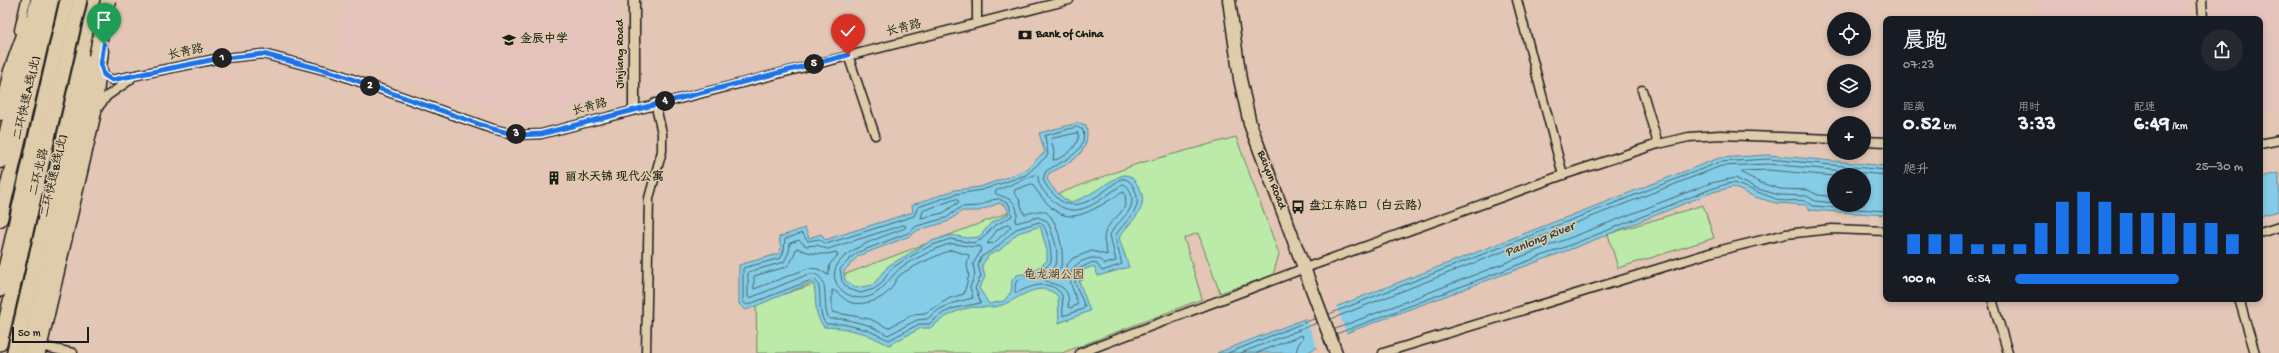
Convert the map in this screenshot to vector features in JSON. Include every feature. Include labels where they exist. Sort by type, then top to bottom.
[{"type":"highway","points":[[0,161],[38,0]]},
{"type":"highway","name":"二环快速A线(北)","points":[[0,219],[51,0]]},
{"type":"highway","name":"二环快速B线(北)","points":[[14,353],[96,0]]},
{"type":"highway","points":[[28,353],[108,0]]},
{"type":"main road","points":[[0,114],[16,54],[38,0]]},
{"type":"main road","name":"二环北路","points":[[0,290],[67,0]]},
{"type":"main road","name":"二环北路","points":[[0,344],[80,0]]},
{"type":"main road","points":[[40,349],[95,112],[101,65],[103,0]]},
{"type":"main road","name":"Baiyun Road","points":[[1229,0],[1240,79],[1250,124],[1335,351]]},
{"type":"street","points":[[6,89],[26,0]]},
{"type":"street","points":[[113,0],[101,65],[104,75],[112,80],[142,75]]},
{"type":"street","name":"Jinjiang Road","points":[[634,0],[634,108]]},
{"type":"street","points":[[977,0],[977,23]]},
{"type":"street","name":"长青路","points":[[142,75],[216,59],[263,54],[335,73],[493,129],[517,135],[541,134],[634,108],[1070,0]]},
{"type":"street","points":[[1517,0],[1563,174]]},
{"type":"street","points":[[2202,0],[2203,16]]},
{"type":"street","points":[[848,55],[875,135]]},
{"type":"street","points":[[95,112],[107,96],[127,81],[142,75]]},
{"type":"street","points":[[1642,90],[1658,144]]},
{"type":"street","points":[[646,353],[649,198],[662,151],[662,133],[655,103]]},
{"type":"street","points":[[1080,353],[1305,268],[1563,174],[1658,144],[1689,137],[1720,135],[1827,139]]},
{"type":"street","points":[[2263,143],[2279,140]]},
{"type":"street","points":[[1871,141],[1883,142]]},
{"type":"street","points":[[2263,232],[2279,227]]},
{"type":"street","points":[[1383,353],[1720,250],[1786,234],[1809,231],[1832,229],[1883,231]]},
{"type":"street","points":[[1993,302],[2008,353]]},
{"type":"street","points":[[2240,302],[2255,353]]},
{"type":"street","points":[[40,349],[73,353]]},
{"type":"shaded area","points":[[347,0],[402,0],[401,70],[339,61]]},
{"type":"shaded area","name":"金辰中学","points":[[405,0],[614,0],[614,99],[529,120],[403,79]]},
{"type":"shaded area","points":[[2036,0],[2186,0],[2187,16],[2037,16]]},
{"type":"shaded area","points":[[2211,0],[2279,0],[2279,108],[2263,111],[2263,16],[2213,16]]},
{"type":"green space","name":"龟龙湖公园","points":[[1236,137],[1279,254],[1273,275],[1220,293],[1198,233],[1184,238],[1202,299],[1062,353],[757,353],[756,303],[846,274],[1137,164]]},
{"type":"green space","points":[[1703,205],[1714,238],[1618,268],[1608,234]]},
{"type":"water","points":[[1078,123],[1086,125],[1087,135],[1083,150],[1072,161],[1049,173],[1047,179],[1051,186],[1063,198],[1070,202],[1077,200],[1125,175],[1133,179],[1141,193],[1143,201],[1141,208],[1119,238],[1129,267],[1098,276],[1094,266],[1080,271],[1083,280],[1079,281],[1090,311],[1059,323],[1058,296],[1051,291],[1044,289],[1037,290],[1002,305],[972,307],[957,311],[930,328],[921,328],[889,345],[866,334],[842,328],[824,327],[818,316],[813,282],[746,310],[739,304],[739,265],[778,254],[781,249],[779,237],[805,228],[809,238],[821,234],[825,240],[913,212],[912,205],[955,190],[980,187],[1024,171],[1045,153],[1039,133]],"holes":[[[999,203],[1006,206],[1009,214],[991,223],[979,237],[967,238],[951,235],[929,242],[888,266],[873,285],[855,288],[845,280],[844,271],[858,256],[910,236],[918,230],[947,222],[962,211],[979,211]],[[1040,226],[1047,251],[1047,261],[1030,273],[1017,275],[1012,280],[1011,292],[1004,301],[989,304],[979,288],[985,277],[982,265],[989,255],[1000,250],[1018,233]]]},
{"type":"water","name":"Panlong River","points":[[1768,155],[1883,166],[1883,215],[1840,212],[1871,212],[1871,168],[1827,168],[1827,211],[1810,210],[1806,205],[1776,203],[1755,197],[1733,187],[1713,192],[1574,248],[1346,333],[1306,353],[1217,353],[1719,158]]},
{"type":"water","points":[[2279,173],[2279,211],[2263,215],[2263,176]]},
{"type":"pier","points":[[1336,305],[1347,335],[1318,351],[1305,315]]},
{"type":"place","name":"Bank of China","points":[[1025,35]]},
{"type":"place","name":"金辰中学","points":[[509,40]]},
{"type":"place","name":"丽水天锦 现代公寓","points":[[554,178]]},
{"type":"place","name":"盘江东路口（白云路）","points":[[1298,207]]},
{"type":"route","points":[[104,44],[101,65],[104,75],[112,80],[216,59],[263,54],[335,73],[493,129],[517,135],[541,134],[634,108],[848,55]]}]
